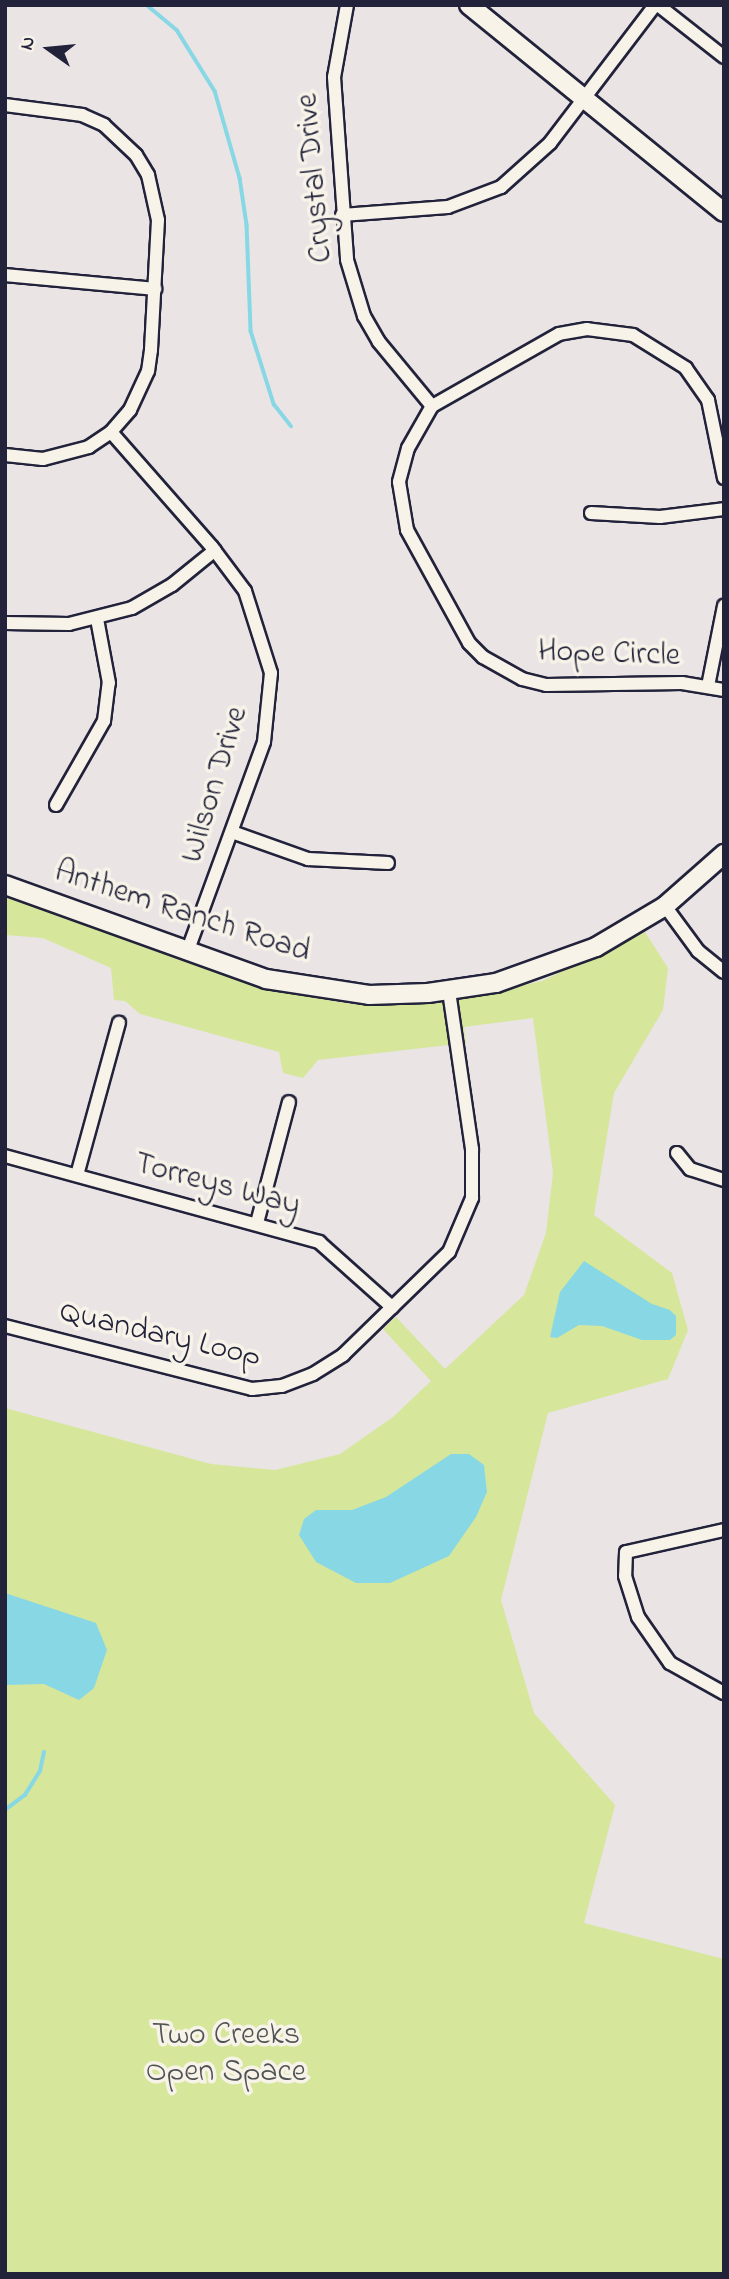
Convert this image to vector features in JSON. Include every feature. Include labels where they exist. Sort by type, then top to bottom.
[{"type":"street","name":"Crystal Drive","points":[[347,5],[334,78],[347,260],[364,316],[396,367],[432,406]]},
{"type":"street","points":[[470,5],[724,212]]},
{"type":"street","points":[[342,215],[449,207],[500,187],[545,149],[656,5],[724,57]]},
{"type":"street","points":[[5,105],[82,115],[104,125],[136,155],[155,201],[155,289],[148,371],[130,410],[111,432],[65,455],[5,455]]},
{"type":"street","points":[[5,275],[155,289]]},
{"type":"street","points":[[432,406],[559,334],[587,329],[633,335],[654,344],[698,383],[713,415],[724,478]]},
{"type":"street","name":"Hope Circle","points":[[432,406],[402,465],[402,505],[407,530],[470,643],[483,657],[522,679],[546,685],[708,686],[724,690]]},
{"type":"street","name":"Wilson Drive","points":[[111,432],[215,550],[254,610],[271,673],[264,742],[188,950]]},
{"type":"street","points":[[592,513],[660,517],[724,509]]},
{"type":"street","points":[[5,623],[48,625],[97,619],[153,597],[215,550]]},
{"type":"street","name":"Hope Circle","points":[[708,686],[724,606]]},
{"type":"street","points":[[56,805],[104,721],[108,683],[97,619]]},
{"type":"street","points":[[232,832],[308,859],[388,863]]},
{"type":"street","name":"Anthem Ranch Road","points":[[5,885],[266,978],[332,992],[369,995],[449,991],[542,969],[596,947],[665,906],[724,854]]},
{"type":"street","points":[[665,906],[698,951],[724,972]]},
{"type":"street","name":"Quandary Loop","points":[[5,1326],[252,1389],[282,1386],[313,1374],[343,1354],[449,1252],[472,1198],[472,1149],[449,991]]},
{"type":"street","points":[[77,1175],[118,1023]]},
{"type":"street","points":[[257,1223],[289,1102]]},
{"type":"street","points":[[677,1153],[690,1169],[724,1180]]},
{"type":"street","name":"Torreys Way","points":[[5,1156],[319,1242],[393,1307]]},
{"type":"street","points":[[724,1530],[626,1552],[625,1576],[638,1617],[670,1662],[724,1693]]},
{"type":"green space","name":"Two Creeks Open Space","points":[[5,895],[262,989],[358,1005],[472,997],[542,981],[645,932],[668,968],[663,1010],[614,1093],[594,1215],[672,1273],[688,1330],[668,1379],[548,1413],[501,1600],[534,1713],[615,1805],[584,1923],[724,1959],[724,2274],[5,2274],[5,1408],[211,1464],[275,1470],[340,1454],[393,1417],[431,1381],[383,1329],[396,1317],[445,1369],[524,1295],[546,1233],[553,1173],[533,1018],[464,1027],[466,1043],[318,1060],[303,1078],[283,1073],[279,1052],[140,1014],[125,1001],[114,1000],[111,968],[43,938],[5,935]]},
{"type":"water","points":[[584,1261],[652,1304],[670,1310],[676,1316],[676,1335],[670,1340],[642,1340],[602,1326],[579,1325],[557,1338],[550,1337],[560,1292]]},
{"type":"water","points":[[451,1454],[469,1454],[484,1465],[487,1492],[476,1517],[449,1556],[390,1583],[356,1583],[316,1562],[299,1535],[304,1519],[316,1510],[352,1510],[386,1497]]},
{"type":"water","points":[[5,1593],[96,1623],[107,1650],[94,1688],[79,1700],[44,1684],[5,1685]]},
{"type":"waterway","points":[[147,5],[177,30],[215,91],[240,178],[247,225],[251,331],[274,404],[291,426]]},
{"type":"waterway","points":[[5,1810],[25,1795],[40,1771],[44,1752]]}]
